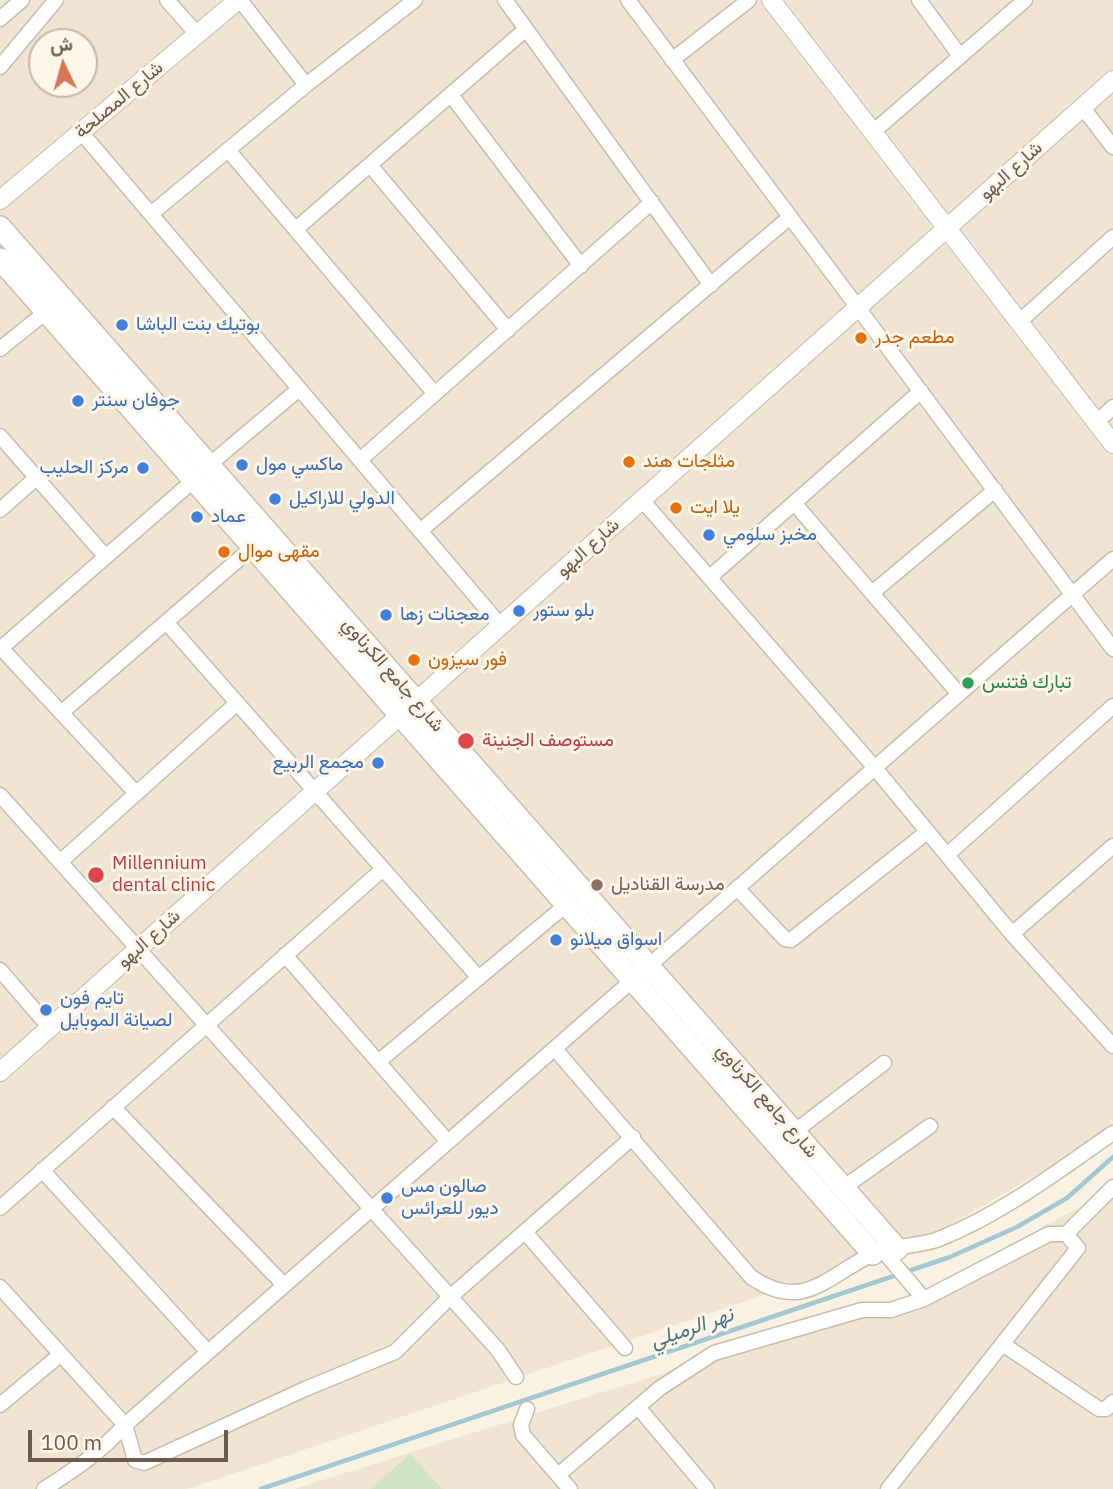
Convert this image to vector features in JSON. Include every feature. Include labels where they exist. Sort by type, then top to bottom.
[{"type":"main road","name":"شارع جامع الكرناوي","points":[[0,227],[209,465],[566,905],[641,973],[794,1132],[843,1188],[885,1252]]},
{"type":"main road","name":"شارع جامع الكرناوي","points":[[0,260],[253,547],[408,708],[885,1252]]},
{"type":"street","points":[[0,19],[22,0]]},
{"type":"street","points":[[0,67],[56,0]]},
{"type":"street","points":[[167,0],[197,34]]},
{"type":"street","points":[[239,0],[306,85]]},
{"type":"street","name":"شارع المصلحة","points":[[0,200],[239,0]]},
{"type":"street","points":[[151,215],[306,85],[415,0]]},
{"type":"street","points":[[505,0],[711,285]]},
{"type":"street","points":[[628,0],[1113,649]]},
{"type":"street","points":[[672,60],[749,0]]},
{"type":"street","points":[[771,0],[1113,443]]},
{"type":"street","points":[[919,0],[960,57]]},
{"type":"street","points":[[873,132],[1025,0]]},
{"type":"street","points":[[296,229],[526,29]]},
{"type":"street","name":"شارع البهو","points":[[0,1072],[1113,80]]},
{"type":"street","points":[[451,95],[581,265]]},
{"type":"street","points":[[1083,108],[1113,147]]},
{"type":"street","points":[[81,132],[501,626]]},
{"type":"street","points":[[229,150],[435,394]]},
{"type":"street","points":[[370,165],[508,330]]},
{"type":"street","points":[[361,459],[652,202]]},
{"type":"street","points":[[420,531],[790,217]]},
{"type":"street","points":[[1019,322],[1113,237]]},
{"type":"street","points":[[0,349],[46,312]]},
{"type":"street","points":[[209,465],[299,389]]},
{"type":"street","points":[[710,577],[920,391]]},
{"type":"street","points":[[1097,422],[1113,408]]},
{"type":"street","points":[[0,436],[106,557]]},
{"type":"street","points":[[0,510],[36,478]]},
{"type":"street","points":[[136,793],[0,648],[194,480]]},
{"type":"street","points":[[872,593],[995,490]]},
{"type":"street","points":[[642,500],[875,768],[1012,934],[1113,1046]]},
{"type":"street","points":[[795,504],[959,694]]},
{"type":"street","points":[[61,713],[253,547]]},
{"type":"street","points":[[44,1489],[83,1465],[284,1285],[1113,559]]},
{"type":"street","points":[[166,622],[479,978]]},
{"type":"street","points":[[60,862],[237,703]]},
{"type":"street","points":[[947,855],[1113,706]]},
{"type":"street","points":[[0,795],[498,1350],[516,1377]]},
{"type":"street","points":[[737,888],[786,939],[791,940],[928,832]]},
{"type":"street","points":[[1012,934],[1113,846]]},
{"type":"street","points":[[0,1208],[383,869]]},
{"type":"street","points":[[378,1062],[566,905]]},
{"type":"street","points":[[285,956],[448,1142]]},
{"type":"street","points":[[0,970],[50,1028]]},
{"type":"street","points":[[555,1049],[751,1277],[769,1289],[812,1290],[885,1252],[926,1244],[956,1231],[1023,1195],[1113,1133]]},
{"type":"street","points":[[794,1132],[884,1063]]},
{"type":"street","points":[[113,1107],[284,1285]]},
{"type":"street","points":[[843,1188],[930,1126]]},
{"type":"street","points":[[0,1287],[125,1425],[135,1460],[139,1463],[151,1462],[305,1389],[394,1352],[450,1297],[633,1138]]},
{"type":"street","points":[[42,1170],[208,1353]]},
{"type":"street","points":[[558,1475],[684,1369],[714,1353],[850,1314],[891,1310],[924,1298],[1049,1234],[1066,1234],[1113,1187]]},
{"type":"street","points":[[526,1233],[625,1348]]},
{"type":"street","points":[[888,1489],[1078,1248],[1066,1234]]},
{"type":"street","points":[[885,1252],[924,1298]]},
{"type":"street","points":[[1004,1345],[1099,1409],[1106,1409],[1113,1402]]},
{"type":"street","points":[[0,1405],[61,1354]]},
{"type":"street","points":[[638,1407],[707,1489]]},
{"type":"street","points":[[527,1409],[521,1425],[523,1435],[570,1489]]},
{"type":"shaded area","points":[[0,0],[1113,0],[1113,1130],[919,1243],[187,1489],[0,1489]]},
{"type":"shaded area","points":[[1113,1189],[1113,1489],[294,1489],[922,1292]]},
{"type":"green space","points":[[410,1454],[442,1489],[371,1489]]},
{"type":"waterway","name":"نهر الرميلي","points":[[261,1489],[950,1257],[1017,1227],[1067,1198],[1113,1157]]},
{"type":"place","name":"بوتيك بنت الباشا","points":[[122,325]]},
{"type":"place","name":"مطعم جدر","points":[[861,338]]},
{"type":"place","name":"جوفان سنتر","points":[[78,401]]},
{"type":"place","name":"مثلجات هند","points":[[629,462]]},
{"type":"place","name":"ماكسي مول","points":[[242,465]]},
{"type":"place","name":"مركز الحليب","points":[[143,468]]},
{"type":"place","name":"الدولي للاراكيل","points":[[275,499]]},
{"type":"place","name":"يلا ايت","points":[[676,508]]},
{"type":"place","name":"عماد","points":[[197,517]]},
{"type":"place","name":"مخبز سلومي","points":[[709,535]]},
{"type":"place","name":"مقهى موال","points":[[224,552]]},
{"type":"place","name":"بلو ستور","points":[[519,611]]},
{"type":"place","name":"معجنات زها","points":[[386,615]]},
{"type":"place","name":"فور سيزون","points":[[414,660]]},
{"type":"place","name":"تبارك فتنس","points":[[968,683]]},
{"type":"place","name":"مستوصف الجنينة","points":[[466,741]]},
{"type":"place","name":"مجمع الربيع","points":[[378,763]]},
{"type":"place","name":"Millennium dental clinic","points":[[96,875]]},
{"type":"place","name":"مدرسة القناديل","points":[[597,885]]},
{"type":"place","name":"اسواق ميلانو","points":[[556,940]]},
{"type":"place","name":"تايم فون لصيانة الموبايل","points":[[46,1010]]},
{"type":"place","name":"صالون مس ديور للعرائس","points":[[387,1198]]}]
